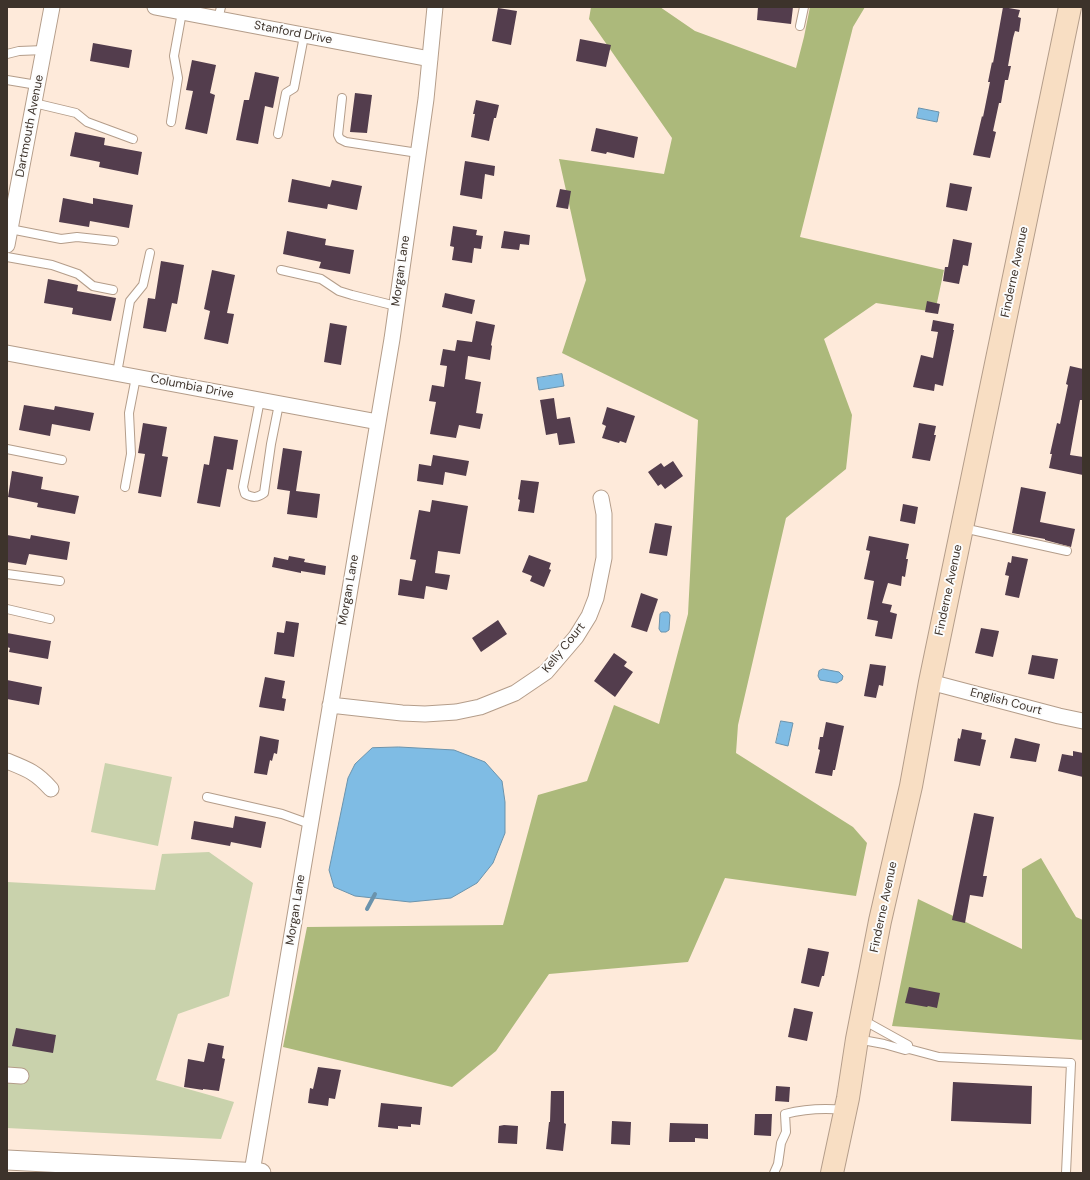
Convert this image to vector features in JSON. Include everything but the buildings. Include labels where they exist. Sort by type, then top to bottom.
[{"type":"main road","name":"Finderne Avenue","points":[[832,1173],[846,1110],[859,1029],[886,891],[911,786],[930,682],[1070,7]]},
{"type":"street","name":"Dartmouth Avenue","points":[[7,245],[10,229],[11,205],[34,103],[52,7]]},
{"type":"street","name":"Stanford Drive","points":[[155,7],[220,13],[304,36],[430,59]]},
{"type":"street","name":"Morgan Lane","points":[[256,1173],[310,824],[378,422],[396,306],[426,99],[434,7]]},
{"type":"street","name":"Columbia Drive","points":[[7,353],[378,422]]},
{"type":"street","name":"Kelly Court","points":[[330,705],[402,713],[425,714],[456,712],[480,707],[515,693],[546,672],[576,637],[589,616],[596,598],[604,558],[604,514],[601,498]]},
{"type":"street","name":"English Court","points":[[930,682],[1083,721]]},
{"type":"street","points":[[7,761],[40,777],[51,788]]},
{"type":"street","points":[[7,1160],[140,1170],[256,1173]]},
{"type":"lane","points":[[800,26],[804,7]]},
{"type":"lane","points":[[171,122],[178,78],[174,56],[191,11]]},
{"type":"lane","points":[[278,134],[286,93],[294,88],[304,36]]},
{"type":"lane","points":[[7,54],[19,51],[44,50]]},
{"type":"lane","points":[[7,80],[37,85]]},
{"type":"lane","points":[[342,98],[338,135],[340,139],[346,142],[418,153]]},
{"type":"lane","points":[[34,103],[76,113],[88,122],[133,139]]},
{"type":"lane","points":[[10,229],[60,239],[77,237],[114,241]]},
{"type":"lane","points":[[117,374],[130,302],[143,285],[150,253]]},
{"type":"lane","points":[[7,258],[52,265],[78,274],[93,286],[113,290]]},
{"type":"lane","points":[[281,270],[321,279],[339,291],[396,306]]},
{"type":"lane","points":[[125,487],[131,454],[129,413],[136,377]]},
{"type":"lane","points":[[260,400],[243,487],[245,494],[250,496],[259,497],[264,493],[271,444],[280,404]]},
{"type":"lane","points":[[7,449],[62,460]]},
{"type":"lane","points":[[962,528],[1067,551]]},
{"type":"lane","points":[[7,574],[60,581]]},
{"type":"lane","points":[[7,609],[50,619]]},
{"type":"lane","points":[[207,797],[282,814],[310,824]]},
{"type":"lane","points":[[859,1029],[884,1044],[939,1057],[1071,1063],[1066,1173]]},
{"type":"lane","points":[[859,1029],[908,1045],[909,1049]]},
{"type":"lane","points":[[774,1173],[778,1164],[780,1143],[786,1132],[785,1114],[800,1110],[825,1108],[846,1110]]},
{"type":"green space","points":[[591,7],[660,7],[695,31],[796,68],[810,7],[865,7],[853,27],[800,237],[944,270],[935,312],[876,303],[824,339],[852,415],[846,469],[786,518],[738,725],[736,753],[853,827],[867,843],[856,896],[725,878],[688,962],[549,974],[496,1051],[452,1087],[283,1047],[307,927],[503,925],[538,795],[587,781],[614,705],[659,724],[688,614],[698,420],[562,353],[586,280],[559,159],[664,174],[672,138],[589,19]]},
{"type":"green space","points":[[105,763],[172,777],[158,846],[91,832]]},
{"type":"green space","points":[[209,852],[253,883],[229,996],[178,1014],[156,1080],[234,1102],[221,1139],[7,1128],[7,882],[155,890],[162,854]]},
{"type":"green space","points":[[1041,858],[1076,917],[1083,920],[1083,1040],[892,1026],[918,899],[1022,949],[1022,869]]},
{"type":"water","points":[[919,108],[939,112],[937,122],[917,118]]},
{"type":"water","points":[[562,374],[564,386],[539,390],[537,378]]},
{"type":"water","points":[[663,612],[668,612],[670,615],[669,630],[666,632],[661,632],[659,629],[660,614]]},
{"type":"water","points":[[823,669],[839,672],[843,676],[842,680],[837,683],[820,680],[818,676],[819,671]]},
{"type":"water","points":[[781,721],[793,723],[788,746],[776,743]]},
{"type":"water","points":[[399,747],[454,750],[485,762],[502,781],[505,802],[505,833],[493,863],[477,883],[451,898],[410,902],[355,896],[334,887],[329,870],[348,778],[355,764],[372,748]]},
{"type":"waterway","points":[[367,909],[375,894]]}]
